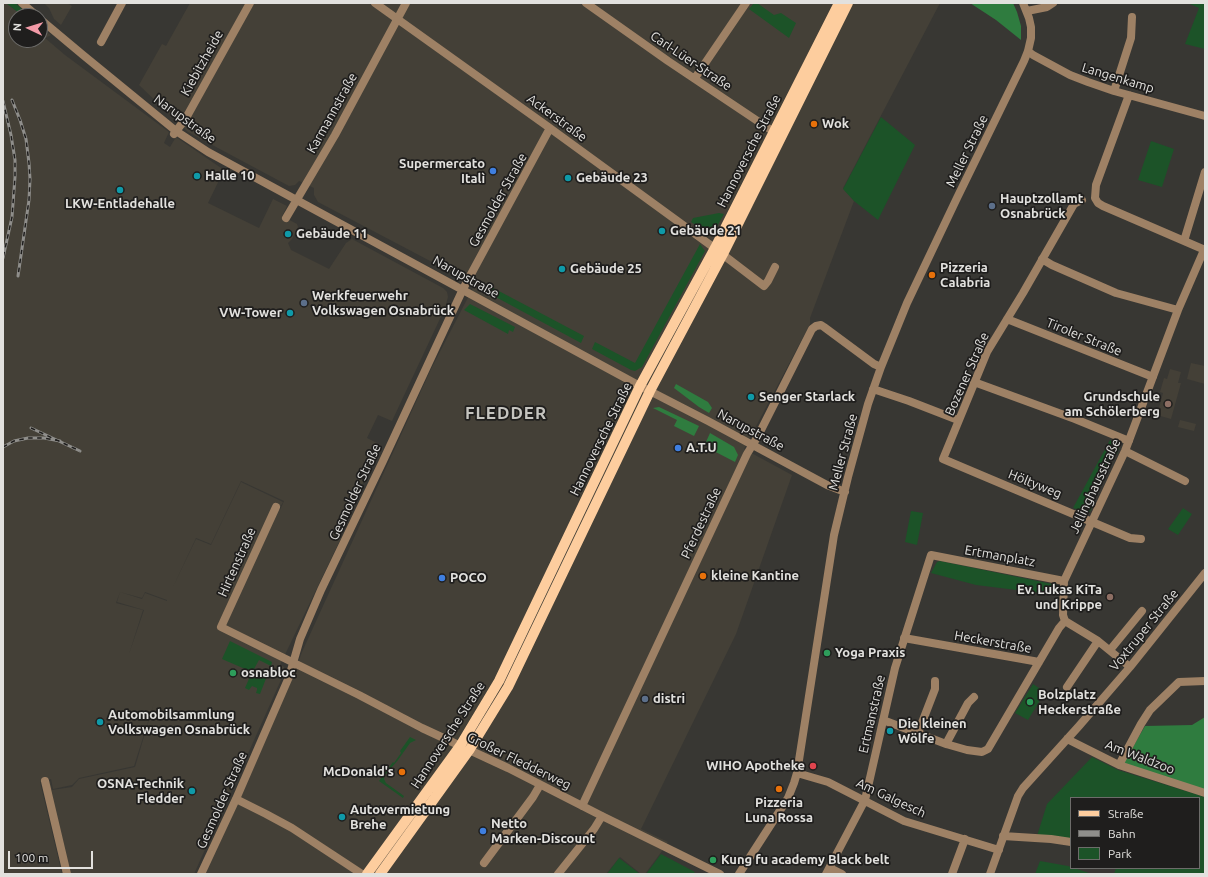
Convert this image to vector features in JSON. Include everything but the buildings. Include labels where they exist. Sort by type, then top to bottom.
[{"type":"main road","name":"Hannoversche Straße","points":[[380,874],[470,749],[508,687],[719,251],[774,132],[839,3]]},
{"type":"main road","name":"Hannoversche Straße","points":[[367,874],[460,746],[499,681],[640,386],[719,251],[779,143],[848,3]]},
{"type":"street","points":[[101,42],[122,3]]},
{"type":"street","name":"Kiebitzheide","points":[[175,132],[186,118],[250,3]]},
{"type":"street","name":"Ackerstraße","points":[[375,3],[398,18],[719,251]]},
{"type":"street","name":"Karmannstraße","points":[[286,218],[334,135],[406,3]]},
{"type":"street","name":"Carl-Lüer-Straße","points":[[586,3],[668,61],[774,132]]},
{"type":"street","points":[[695,78],[746,3]]},
{"type":"street","name":"Meller Straße","points":[[739,874],[788,798],[797,773],[834,535],[873,389],[910,297],[1024,62],[1031,38],[1031,27],[1027,11],[1023,3]]},
{"type":"street","points":[[1027,11],[1041,9],[1052,4]]},
{"type":"street","points":[[1114,90],[1131,38],[1132,17]]},
{"type":"street","name":"Narupstraße","points":[[48,26],[175,132],[208,152],[640,386],[827,485],[845,492]]},
{"type":"street","name":"Langenkamp","points":[[1028,51],[1070,75],[1129,95],[1205,116]]},
{"type":"street","points":[[1129,95],[1096,185],[1095,198],[1104,206],[1204,250]]},
{"type":"street","name":"Gesmolder Straße","points":[[201,874],[236,799],[289,677],[300,639],[315,603],[463,289],[550,128]]},
{"type":"street","points":[[774,132],[779,143]]},
{"type":"street","points":[[1184,241],[1205,172]]},
{"type":"street","name":"Bozener Straße","points":[[943,459],[987,352],[1074,204],[1082,200]]},
{"type":"street","name":"Jellinghausstraße","points":[[1065,621],[1063,615],[1064,581],[1125,451],[1178,310],[1204,250]]},
{"type":"street","points":[[719,251],[764,286],[775,267]]},
{"type":"street","points":[[1042,259],[1052,265],[1116,293],[1178,310]]},
{"type":"street","name":"Tiroler Straße","points":[[1007,319],[1153,377]]},
{"type":"street","name":"Pferdestraße","points":[[582,806],[747,454],[812,330],[816,326],[824,327],[881,368]]},
{"type":"street","points":[[974,382],[1075,419],[1129,441]]},
{"type":"street","points":[[873,389],[958,420]]},
{"type":"street","points":[[1125,451],[1185,481]]},
{"type":"street","name":"Höltyweg","points":[[943,459],[1130,538],[1141,539]]},
{"type":"street","name":"Hirtenstraße","points":[[221,627],[276,507]]},
{"type":"street","name":"Ertmanplatz","points":[[932,555],[1064,581]]},
{"type":"street","name":"Ertmanstraße","points":[[828,871],[865,800],[895,668],[932,555]]},
{"type":"street","name":"Voxtruper Straße","points":[[990,874],[1018,796],[1023,788],[1068,739],[1130,667],[1205,573]]},
{"type":"street","points":[[1110,650],[1142,611]]},
{"type":"street","points":[[1065,621],[1098,641],[1130,667]]},
{"type":"street","name":"Heckerstraße","points":[[904,638],[1039,662],[1059,628],[1065,621]]},
{"type":"street","name":"Großer Fledderweg","points":[[221,627],[720,874]]},
{"type":"street","points":[[1066,687],[1098,641]]},
{"type":"street","points":[[883,720],[946,744],[967,750],[982,752],[988,749],[1039,662]]},
{"type":"street","points":[[918,733],[935,689],[935,681]]},
{"type":"street","points":[[1119,765],[1150,710],[1174,686],[1179,682],[1205,681]]},
{"type":"street","points":[[946,744],[968,703],[974,697]]},
{"type":"street","name":"Am Waldzoo","points":[[1068,739],[1119,765],[1205,793]]},
{"type":"street","name":"Am Galgesch","points":[[797,773],[828,782],[904,821],[998,850]]},
{"type":"street","points":[[45,781],[67,874]]},
{"type":"street","points":[[484,863],[533,797],[540,785]]},
{"type":"street","points":[[236,799],[292,828],[362,874]]},
{"type":"street","points":[[558,874],[594,829],[602,816]]},
{"type":"street","points":[[1003,836],[1070,842]]},
{"type":"street","points":[[952,874],[965,839]]},
{"type":"street","points":[[828,871],[842,874]]},
{"type":"shaded area","points":[[3,3],[6,3],[13,8],[8,8],[8,48],[48,48],[48,41],[65,55],[169,132],[164,143],[170,147],[176,137],[224,170],[208,203],[259,228],[273,199],[287,206],[282,216],[297,224],[298,227],[292,239],[288,243],[291,250],[329,269],[346,243],[352,239],[443,288],[447,292],[448,297],[445,308],[392,421],[378,415],[367,438],[381,445],[338,536],[326,531],[341,538],[280,665],[284,667],[285,671],[194,874],[63,874],[42,783],[50,781],[52,790],[72,787],[79,779],[135,767],[154,703],[134,766],[79,778],[72,785],[53,789],[51,779],[40,782],[62,874],[3,874]],"holes":[[[241,481],[284,501],[280,510],[279,509],[283,502],[241,482],[211,545],[196,539],[172,589],[196,538],[211,544]],[[120,592],[142,598],[145,592],[167,601],[145,593],[142,599]],[[120,592],[117,602],[144,610],[129,654],[143,610],[116,603]]]},
{"type":"shaded area","points":[[44,3],[67,3],[72,6],[61,25],[54,19],[49,8]]},
{"type":"shaded area","points":[[190,3],[940,3],[843,188],[854,201],[810,318],[810,324],[744,449],[792,475],[736,634],[641,829],[668,842],[645,874],[641,874],[620,857],[606,874],[203,874],[431,369],[476,282],[459,273],[453,273],[318,202],[314,195],[314,188],[299,181],[295,185],[289,186],[188,132],[139,85],[162,44],[166,46]]},
{"type":"shaded area","name":"Grundschule am Schölerberg","points":[[1191,363],[1205,366],[1205,384],[1187,379]]},
{"type":"shaded area","name":"Grundschule am Schölerberg","points":[[1170,369],[1181,372],[1178,383],[1181,383],[1171,419],[1157,415],[1163,393],[1160,392],[1164,378],[1167,379]]},
{"type":"shaded area","name":"Grundschule am Schölerberg","points":[[1180,420],[1196,424],[1194,431],[1178,427]]},
{"type":"green space","points":[[6,3],[15,3],[21,8],[13,8]]},
{"type":"green space","points":[[754,3],[757,3],[774,15],[781,13],[796,23],[789,38],[749,9]]},
{"type":"green space","points":[[970,3],[1013,3],[1021,26],[1021,40],[996,20]]},
{"type":"green space","points":[[1188,3],[1205,3],[1205,49],[1185,44],[1199,8]]},
{"type":"green space","points":[[881,117],[915,145],[878,220],[854,201],[843,189]]},
{"type":"green space","points":[[1151,141],[1174,149],[1162,187],[1138,180]]},
{"type":"green space","points":[[719,213],[724,214],[715,230],[708,233],[691,222],[693,218]]},
{"type":"green space","points":[[700,244],[705,251],[642,367],[635,371],[631,370],[592,349],[595,342],[635,363]]},
{"type":"green space","points":[[478,280],[584,336],[581,343],[492,295],[479,284]]},
{"type":"green space","points":[[470,304],[515,327],[513,332],[509,330],[508,334],[464,310]]},
{"type":"green space","points":[[676,384],[708,402],[712,408],[709,413],[674,388]]},
{"type":"green space","points":[[659,407],[699,426],[694,436],[674,426],[677,420],[653,408]]},
{"type":"green space","points":[[710,433],[734,447],[738,455],[735,462],[708,448],[706,442]]},
{"type":"green space","points":[[1110,440],[1119,448],[1117,454],[1112,454],[1090,501],[1093,505],[1090,512],[1073,508]]},
{"type":"green space","points":[[1183,508],[1192,514],[1178,535],[1168,529]]},
{"type":"green space","points":[[911,511],[923,513],[917,545],[905,542]]},
{"type":"green space","points":[[940,561],[1057,585],[1057,595],[976,585],[931,573],[937,562]]},
{"type":"green space","points":[[230,641],[272,662],[271,666],[259,660],[254,669],[267,676],[260,694],[256,693],[257,688],[252,686],[249,690],[245,688],[252,672],[222,659]]},
{"type":"green space","name":"Bolzplatz Heckerstraße","points":[[1033,684],[1045,692],[1028,720],[1015,713]]},
{"type":"green space","points":[[1205,717],[1205,793],[1122,766],[1145,726],[1192,725]]},
{"type":"green space","points":[[410,737],[416,740],[410,743],[385,775],[384,779],[386,783],[404,796],[403,798],[379,781],[393,762],[394,763]]},
{"type":"green space","points":[[1092,757],[1118,770],[1205,797],[1205,874],[1114,874],[1116,869],[1200,869],[1200,797],[1070,797],[1070,840],[1037,836],[1047,804]]},
{"type":"green space","points":[[661,854],[695,872],[693,874],[646,874]]},
{"type":"green space","points":[[619,858],[640,874],[607,874]]},
{"type":"green space","points":[[1040,861],[1068,866],[1070,867],[1070,869],[1077,869],[1092,874],[1035,874]]},
{"type":"railway","points":[[12,100],[26,139],[30,179],[29,200],[18,276]]},
{"type":"railway","points":[[3,101],[15,160],[12,217],[3,258]]},
{"type":"railway","points":[[31,428],[80,451]]},
{"type":"railway","points":[[3,447],[14,441],[28,438],[44,438],[60,441]]},
{"type":"place","name":"Wok","points":[[814,124]]},
{"type":"place","name":"Supermercato Italì","points":[[493,171]]},
{"type":"place","name":"Halle 10","points":[[197,176]]},
{"type":"place","name":"Gebäude 23","points":[[568,178]]},
{"type":"place","name":"LKW-Entladehalle","points":[[120,190]]},
{"type":"place","name":"Hauptzollamt Osnabrück","points":[[992,206]]},
{"type":"place","name":"Gebäude 21","points":[[662,231]]},
{"type":"place","name":"Gebäude 11","points":[[288,234]]},
{"type":"place","name":"Gebäude 25","points":[[562,269]]},
{"type":"place","name":"Pizzeria Calabria","points":[[932,275]]},
{"type":"place","name":"Werkfeuerwehr Volkswagen Osnabrück","points":[[304,303]]},
{"type":"place","name":"VW-Tower","points":[[290,313]]},
{"type":"place","name":"Senger Starlack","points":[[751,397]]},
{"type":"place","name":"Grundschule am Schölerberg","points":[[1168,404]]},
{"type":"place","name":"A.T.U","points":[[678,448]]},
{"type":"place","name":"kleine Kantine","points":[[703,576]]},
{"type":"place","name":"POCO","points":[[442,578]]},
{"type":"place","name":"Ev. Lukas KiTa und Krippe","points":[[1110,597]]},
{"type":"place","name":"Yoga Praxis","points":[[827,653]]},
{"type":"place","name":"osnabloc","points":[[233,673]]},
{"type":"place","name":"distri","points":[[645,699]]},
{"type":"place","name":"Bolzplatz Heckerstraße","points":[[1030,702]]},
{"type":"place","name":"Automobilsammlung Volkswagen Osnabrück","points":[[100,722]]},
{"type":"place","name":"Die kleinen Wölfe","points":[[890,731]]},
{"type":"place","name":"WIHO Apotheke","points":[[813,766]]},
{"type":"place","name":"McDonald's","points":[[402,772]]},
{"type":"place","name":"Pizzeria Luna Rossa","points":[[779,789]]},
{"type":"place","name":"OSNA-Technik Fledder","points":[[192,791]]},
{"type":"place","name":"Autovermietung Brehe","points":[[342,817]]},
{"type":"place","name":"Netto Marken-Discount","points":[[483,831]]},
{"type":"place","name":"Kung fu academy Black belt","points":[[713,860]]},
{"type":"district","name":"FLEDDER","points":[[506,413]]}]
